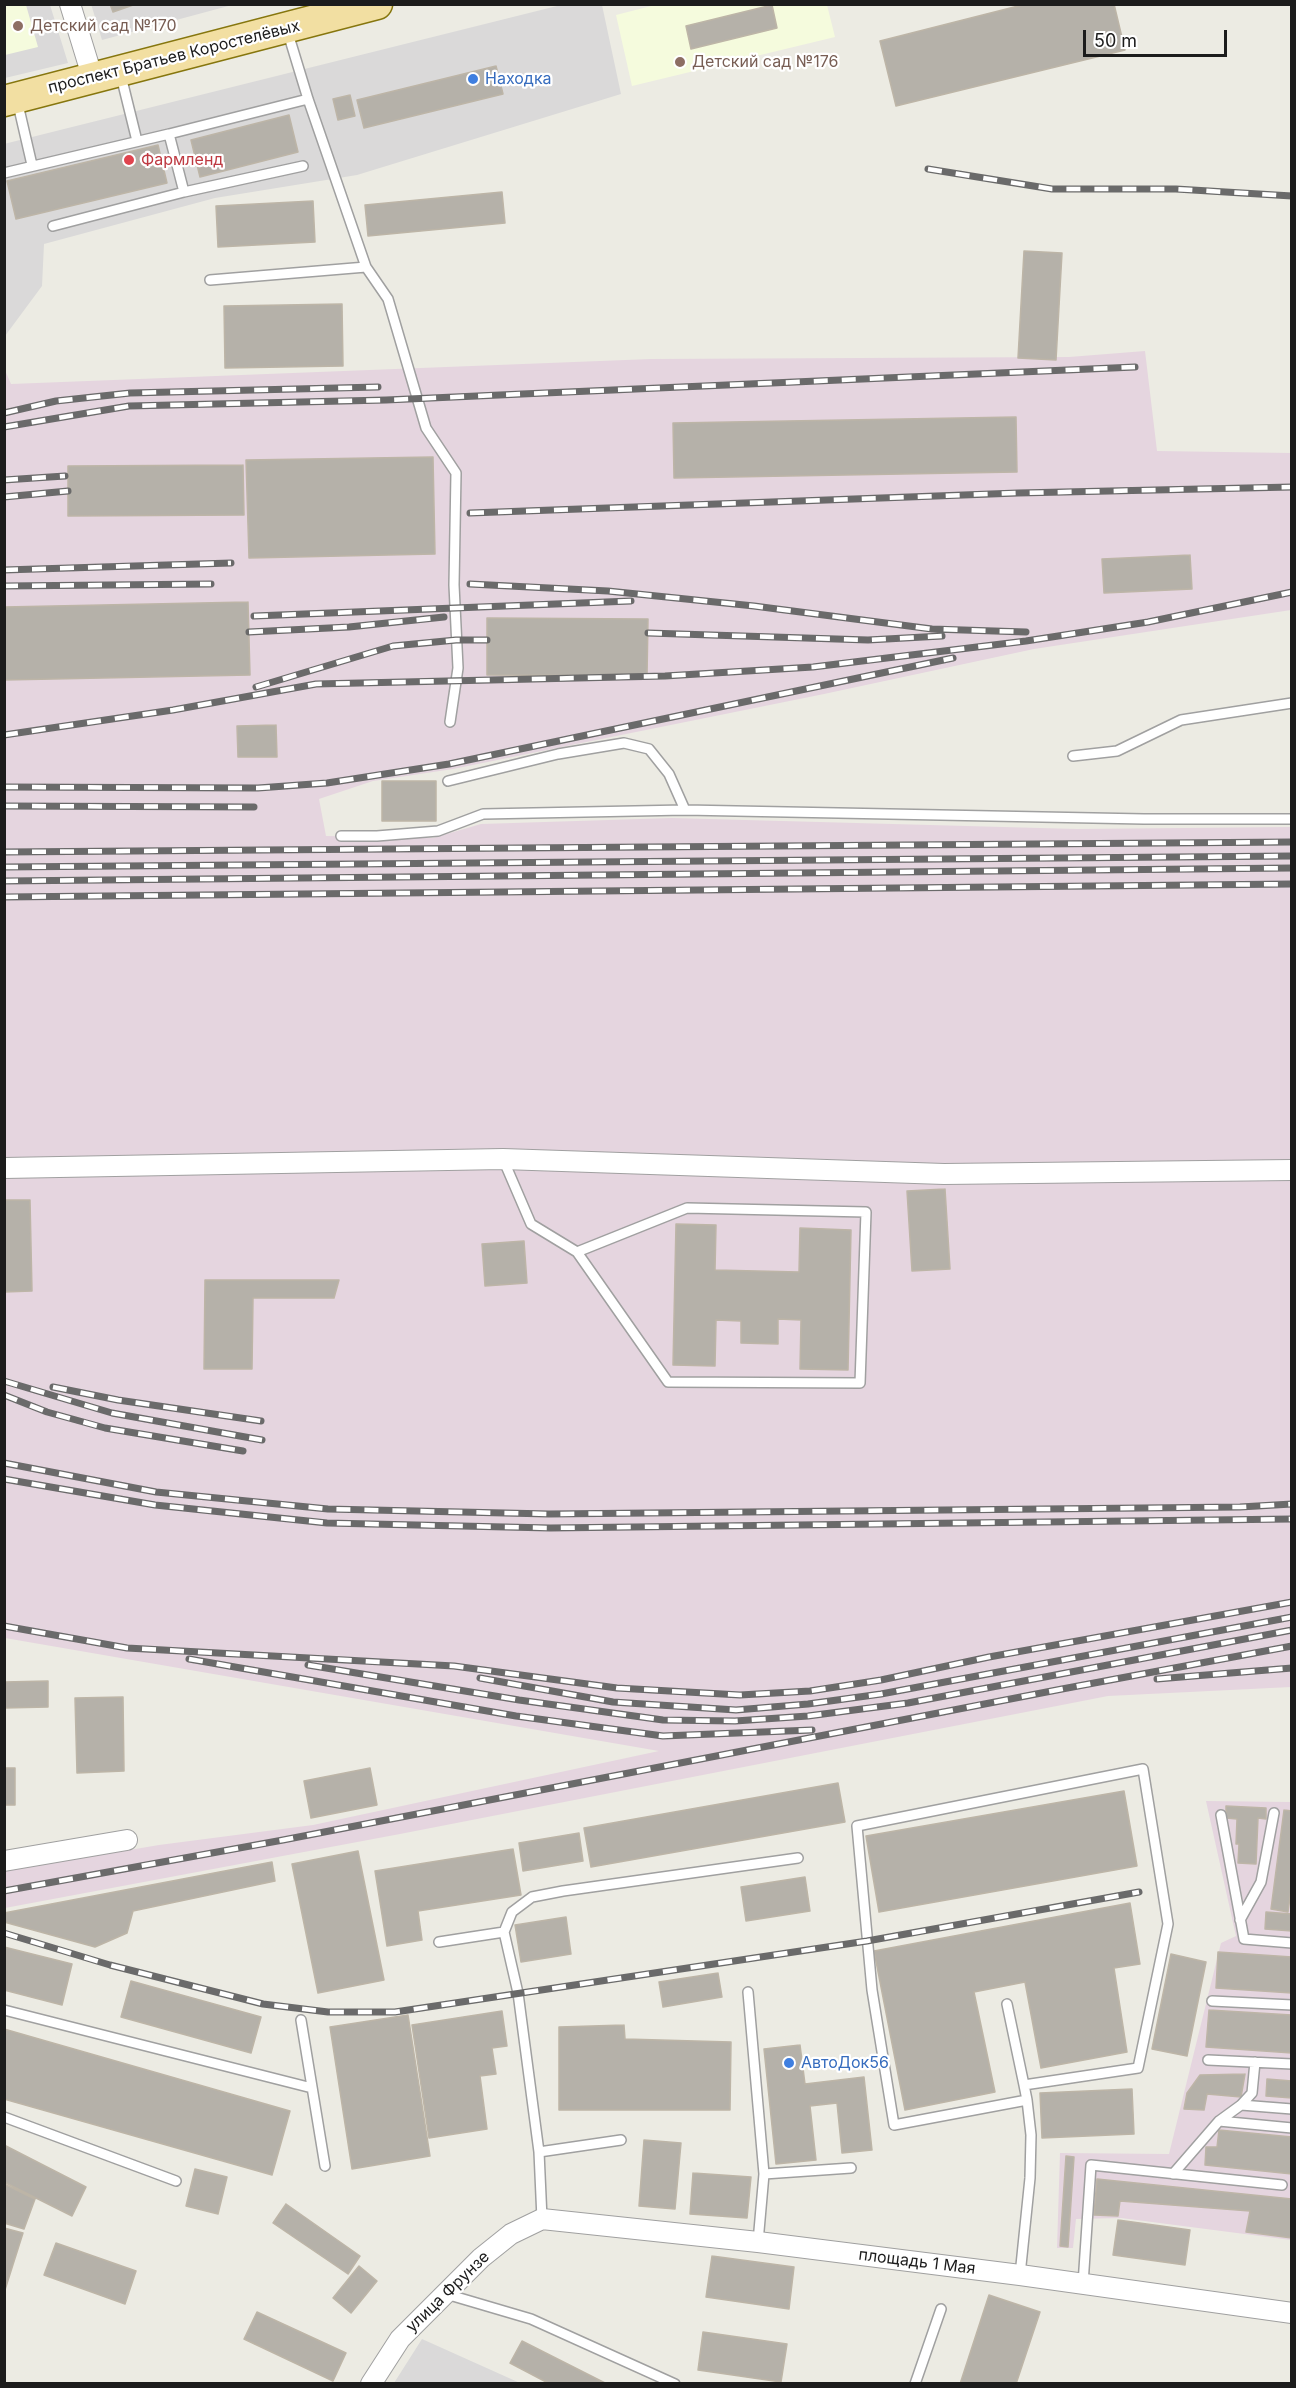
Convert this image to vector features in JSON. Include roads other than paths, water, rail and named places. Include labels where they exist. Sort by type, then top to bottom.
[{"type":"main road","name":"проспект Братьев Коростелёвых","points":[[10,99],[363,6]]},
{"type":"street","points":[[70,4],[106,75]]},
{"type":"street","points":[[4,1168],[503,1159],[944,1174],[1292,1170]]},
{"type":"street","points":[[4,1861],[127,1840]]},
{"type":"street","name":"площадь 1 Мая","points":[[542,2219],[758,2242],[1020,2275],[1292,2313]]},
{"type":"street","name":"улица Фрунзе","points":[[370,2384],[400,2338],[481,2258],[511,2234],[542,2219]]},
{"type":"lane","points":[[286,28],[366,267],[388,299],[426,428],[456,473],[454,585],[458,669],[450,722]]},
{"type":"lane","points":[[106,75],[137,141]]},
{"type":"lane","points":[[10,99],[32,165]]},
{"type":"lane","points":[[4,172],[308,99]]},
{"type":"lane","points":[[169,134],[184,192]]},
{"type":"lane","points":[[53,226],[184,192],[303,166]]},
{"type":"lane","points":[[210,280],[366,267]]},
{"type":"lane","points":[[1073,756],[1118,751],[1181,720],[1292,703]]},
{"type":"lane","points":[[448,781],[558,754],[624,743],[649,748],[669,774],[685,810]]},
{"type":"lane","points":[[340,837],[438,831],[483,814],[685,810],[1144,819],[1292,819]]},
{"type":"lane","points":[[503,1159],[531,1224],[577,1252],[668,1382],[860,1383],[866,1212],[687,1208],[577,1252]]},
{"type":"lane","points":[[1024,2085],[1138,2068],[1168,1924],[1143,1769],[857,1826],[872,1990],[894,2125],[1027,2100]]},
{"type":"lane","points":[[1240,1920],[1261,1882],[1274,1813]]},
{"type":"lane","points":[[1221,1815],[1244,1939],[1292,1943]]},
{"type":"lane","points":[[542,2219],[539,2152],[518,1993],[504,1932],[512,1912],[532,1897],[563,1891],[798,1858]]},
{"type":"lane","points":[[439,1942],[504,1932]]},
{"type":"lane","points":[[748,1992],[764,2174],[758,2242]]},
{"type":"lane","points":[[1212,2001],[1292,2005]]},
{"type":"lane","points":[[1007,2004],[1027,2100],[1031,2135],[1030,2178],[1020,2275]]},
{"type":"lane","points":[[4,2010],[312,2088]]},
{"type":"lane","points":[[301,2020],[326,2166]]},
{"type":"lane","points":[[1208,2060],[1292,2064]]},
{"type":"lane","points":[[1173,2174],[1219,2121],[1241,2105],[1252,2093],[1255,2062]]},
{"type":"lane","points":[[1241,2105],[1292,2109]]},
{"type":"lane","points":[[4,2117],[176,2181]]},
{"type":"lane","points":[[1219,2121],[1292,2128]]},
{"type":"lane","points":[[539,2152],[621,2140]]},
{"type":"lane","points":[[1083,2284],[1091,2165],[1282,2185]]},
{"type":"lane","points":[[764,2174],[851,2168]]},
{"type":"lane","points":[[446,2294],[531,2319],[675,2384]]},
{"type":"lane","points":[[915,2384],[942,2309]]},
{"type":"railway","points":[[928,169],[1052,189],[1176,189],[1292,196]]},
{"type":"railway","points":[[4,427],[129,406],[386,400],[1135,367]]},
{"type":"railway","points":[[4,413],[56,401],[130,393],[378,387]]},
{"type":"railway","points":[[4,480],[65,476]]},
{"type":"railway","points":[[470,513],[1018,493],[1292,487]]},
{"type":"railway","points":[[4,497],[68,491]]},
{"type":"railway","points":[[4,570],[231,563]]},
{"type":"railway","points":[[4,586],[211,584]]},
{"type":"railway","points":[[470,584],[608,591],[754,606],[932,629],[1026,632]]},
{"type":"railway","points":[[4,735],[173,710],[316,684],[665,676],[813,667],[1026,641],[1148,622],[1292,592]]},
{"type":"railway","points":[[254,616],[631,601]]},
{"type":"railway","points":[[249,632],[349,627],[444,617]]},
{"type":"railway","points":[[648,633],[868,640],[942,636]]},
{"type":"railway","points":[[256,687],[393,646],[456,640],[487,640]]},
{"type":"railway","points":[[4,787],[258,788],[327,783],[449,764],[953,658]]},
{"type":"railway","points":[[4,806],[254,807]]},
{"type":"railway","points":[[4,852],[1292,842]]},
{"type":"railway","points":[[4,867],[1292,856]]},
{"type":"railway","points":[[4,881],[1292,868]]},
{"type":"railway","points":[[4,897],[1292,884]]},
{"type":"railway","points":[[4,1381],[112,1413],[262,1440]]},
{"type":"railway","points":[[53,1387],[118,1400],[261,1421]]},
{"type":"railway","points":[[4,1395],[47,1412],[105,1428],[243,1451]]},
{"type":"railway","points":[[4,1463],[156,1492],[328,1509],[549,1514],[1240,1507],[1292,1504]]},
{"type":"railway","points":[[4,1479],[155,1505],[327,1523],[550,1528],[1292,1519]]},
{"type":"railway","points":[[4,1626],[127,1648],[454,1666],[617,1688],[740,1695],[810,1691],[881,1680],[989,1657],[1292,1602]]},
{"type":"railway","points":[[480,1678],[613,1702],[736,1710],[808,1704],[881,1694],[1292,1617]]},
{"type":"railway","points":[[308,1665],[519,1700],[663,1720],[735,1721],[808,1716],[908,1703],[1292,1630]]},
{"type":"railway","points":[[4,1891],[283,1840],[1292,1646]]},
{"type":"railway","points":[[189,1659],[516,1716],[663,1736],[812,1730]]},
{"type":"railway","points":[[1157,1679],[1292,1668]]},
{"type":"railway","points":[[4,1933],[110,1965],[263,2004],[328,2012],[395,2012],[867,1941],[1139,1892]]},
{"type":"place","name":"Детский сад №170","points":[[18,26]]},
{"type":"place","name":"Детский сад №176","points":[[680,62]]},
{"type":"place","name":"Находка","points":[[473,79]]},
{"type":"place","name":"Фармленд","points":[[129,160]]},
{"type":"place","name":"АвтоДок56","points":[[789,2063]]}]
